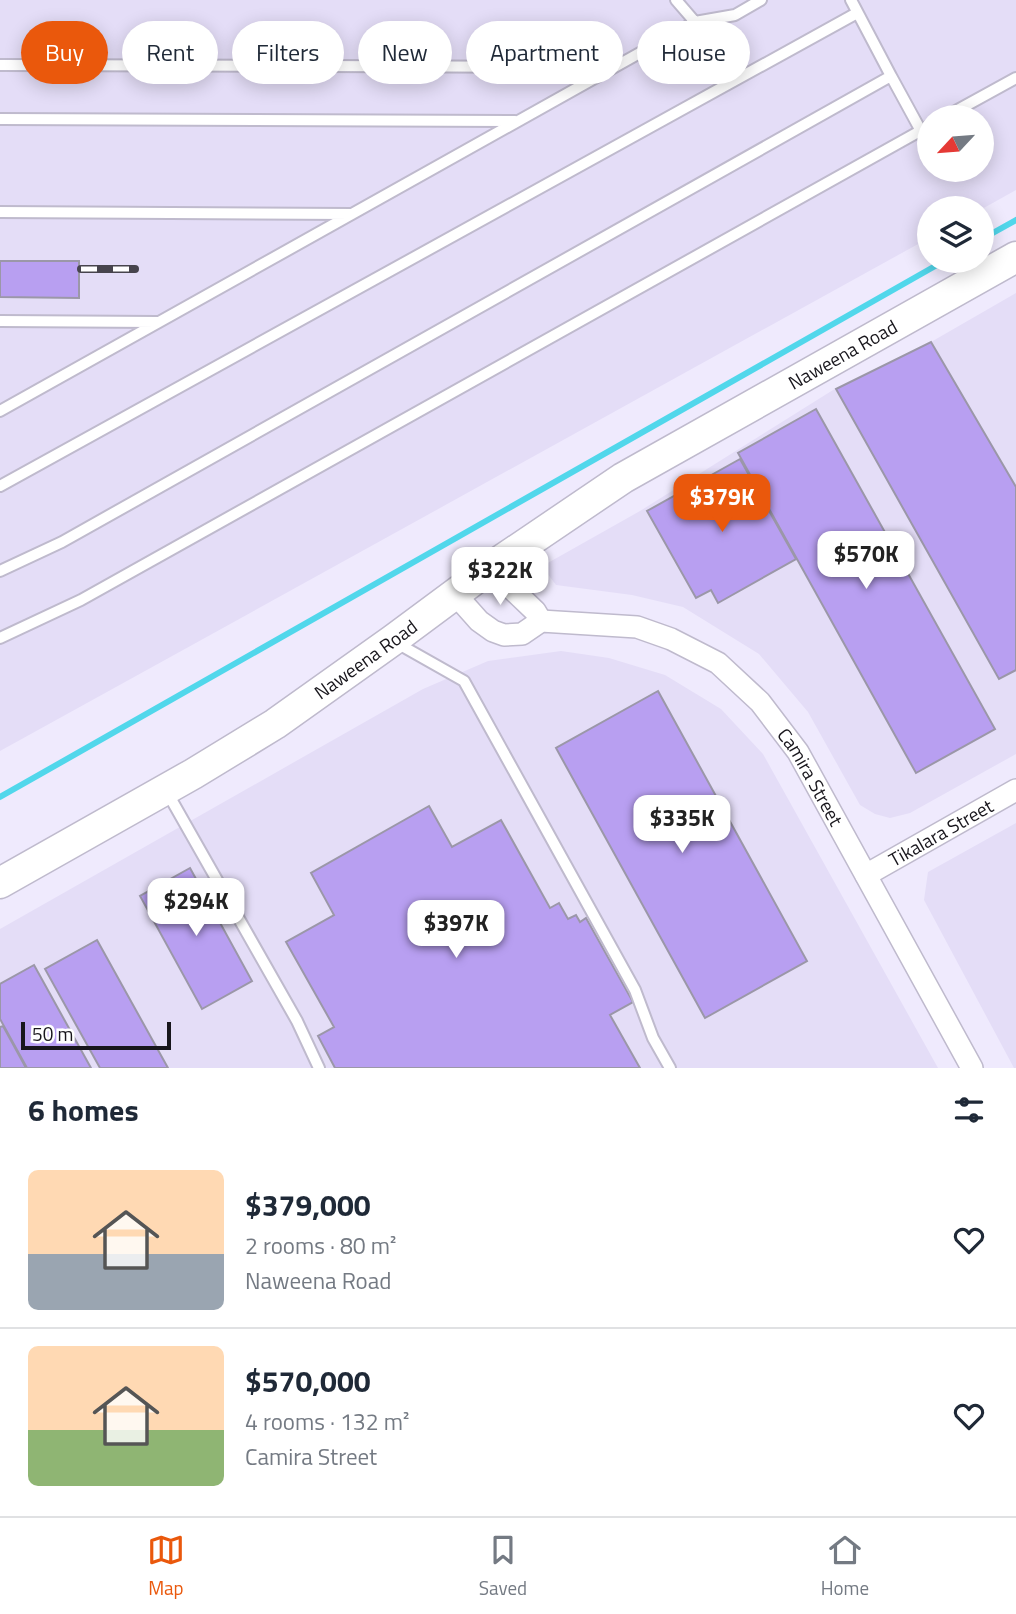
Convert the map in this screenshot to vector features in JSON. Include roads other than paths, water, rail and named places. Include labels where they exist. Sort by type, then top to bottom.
[{"type":"street","name":"Naweena Road","points":[[0,883],[193,774],[275,724],[490,568],[623,478],[1016,257]]},
{"type":"street","points":[[490,568],[535,611],[541,621]]},
{"type":"street","name":"Camira Street","points":[[455,594],[479,621],[504,635],[522,634],[541,621],[637,627],[671,639],[718,663],[760,702],[798,752],[972,1068]]},
{"type":"street","name":"Tikalara Street","points":[[866,875],[1016,790]]},
{"type":"lane","points":[[676,0],[694,21]]},
{"type":"lane","points":[[701,21],[735,15],[761,0]]},
{"type":"lane","points":[[851,0],[891,76],[917,117]]},
{"type":"lane","points":[[0,486],[857,13]]},
{"type":"lane","points":[[0,65],[466,67]]},
{"type":"lane","points":[[0,571],[62,542],[891,76]]},
{"type":"lane","points":[[967,105],[1016,78]]},
{"type":"lane","points":[[0,411],[584,84]]},
{"type":"lane","points":[[0,119],[518,121]]},
{"type":"lane","points":[[0,638],[81,600],[917,133]]},
{"type":"lane","points":[[0,212],[352,214]]},
{"type":"lane","points":[[0,321],[160,322]]},
{"type":"lane","points":[[393,640],[464,681],[635,990],[653,1038],[670,1068]]},
{"type":"lane","points":[[165,789],[297,1021],[319,1068]]},
{"type":"waterway","points":[[994,232],[1016,220]]},
{"type":"waterway","points":[[0,797],[923,273]]},
{"type":"railway","points":[[81,269],[135,269]]}]
